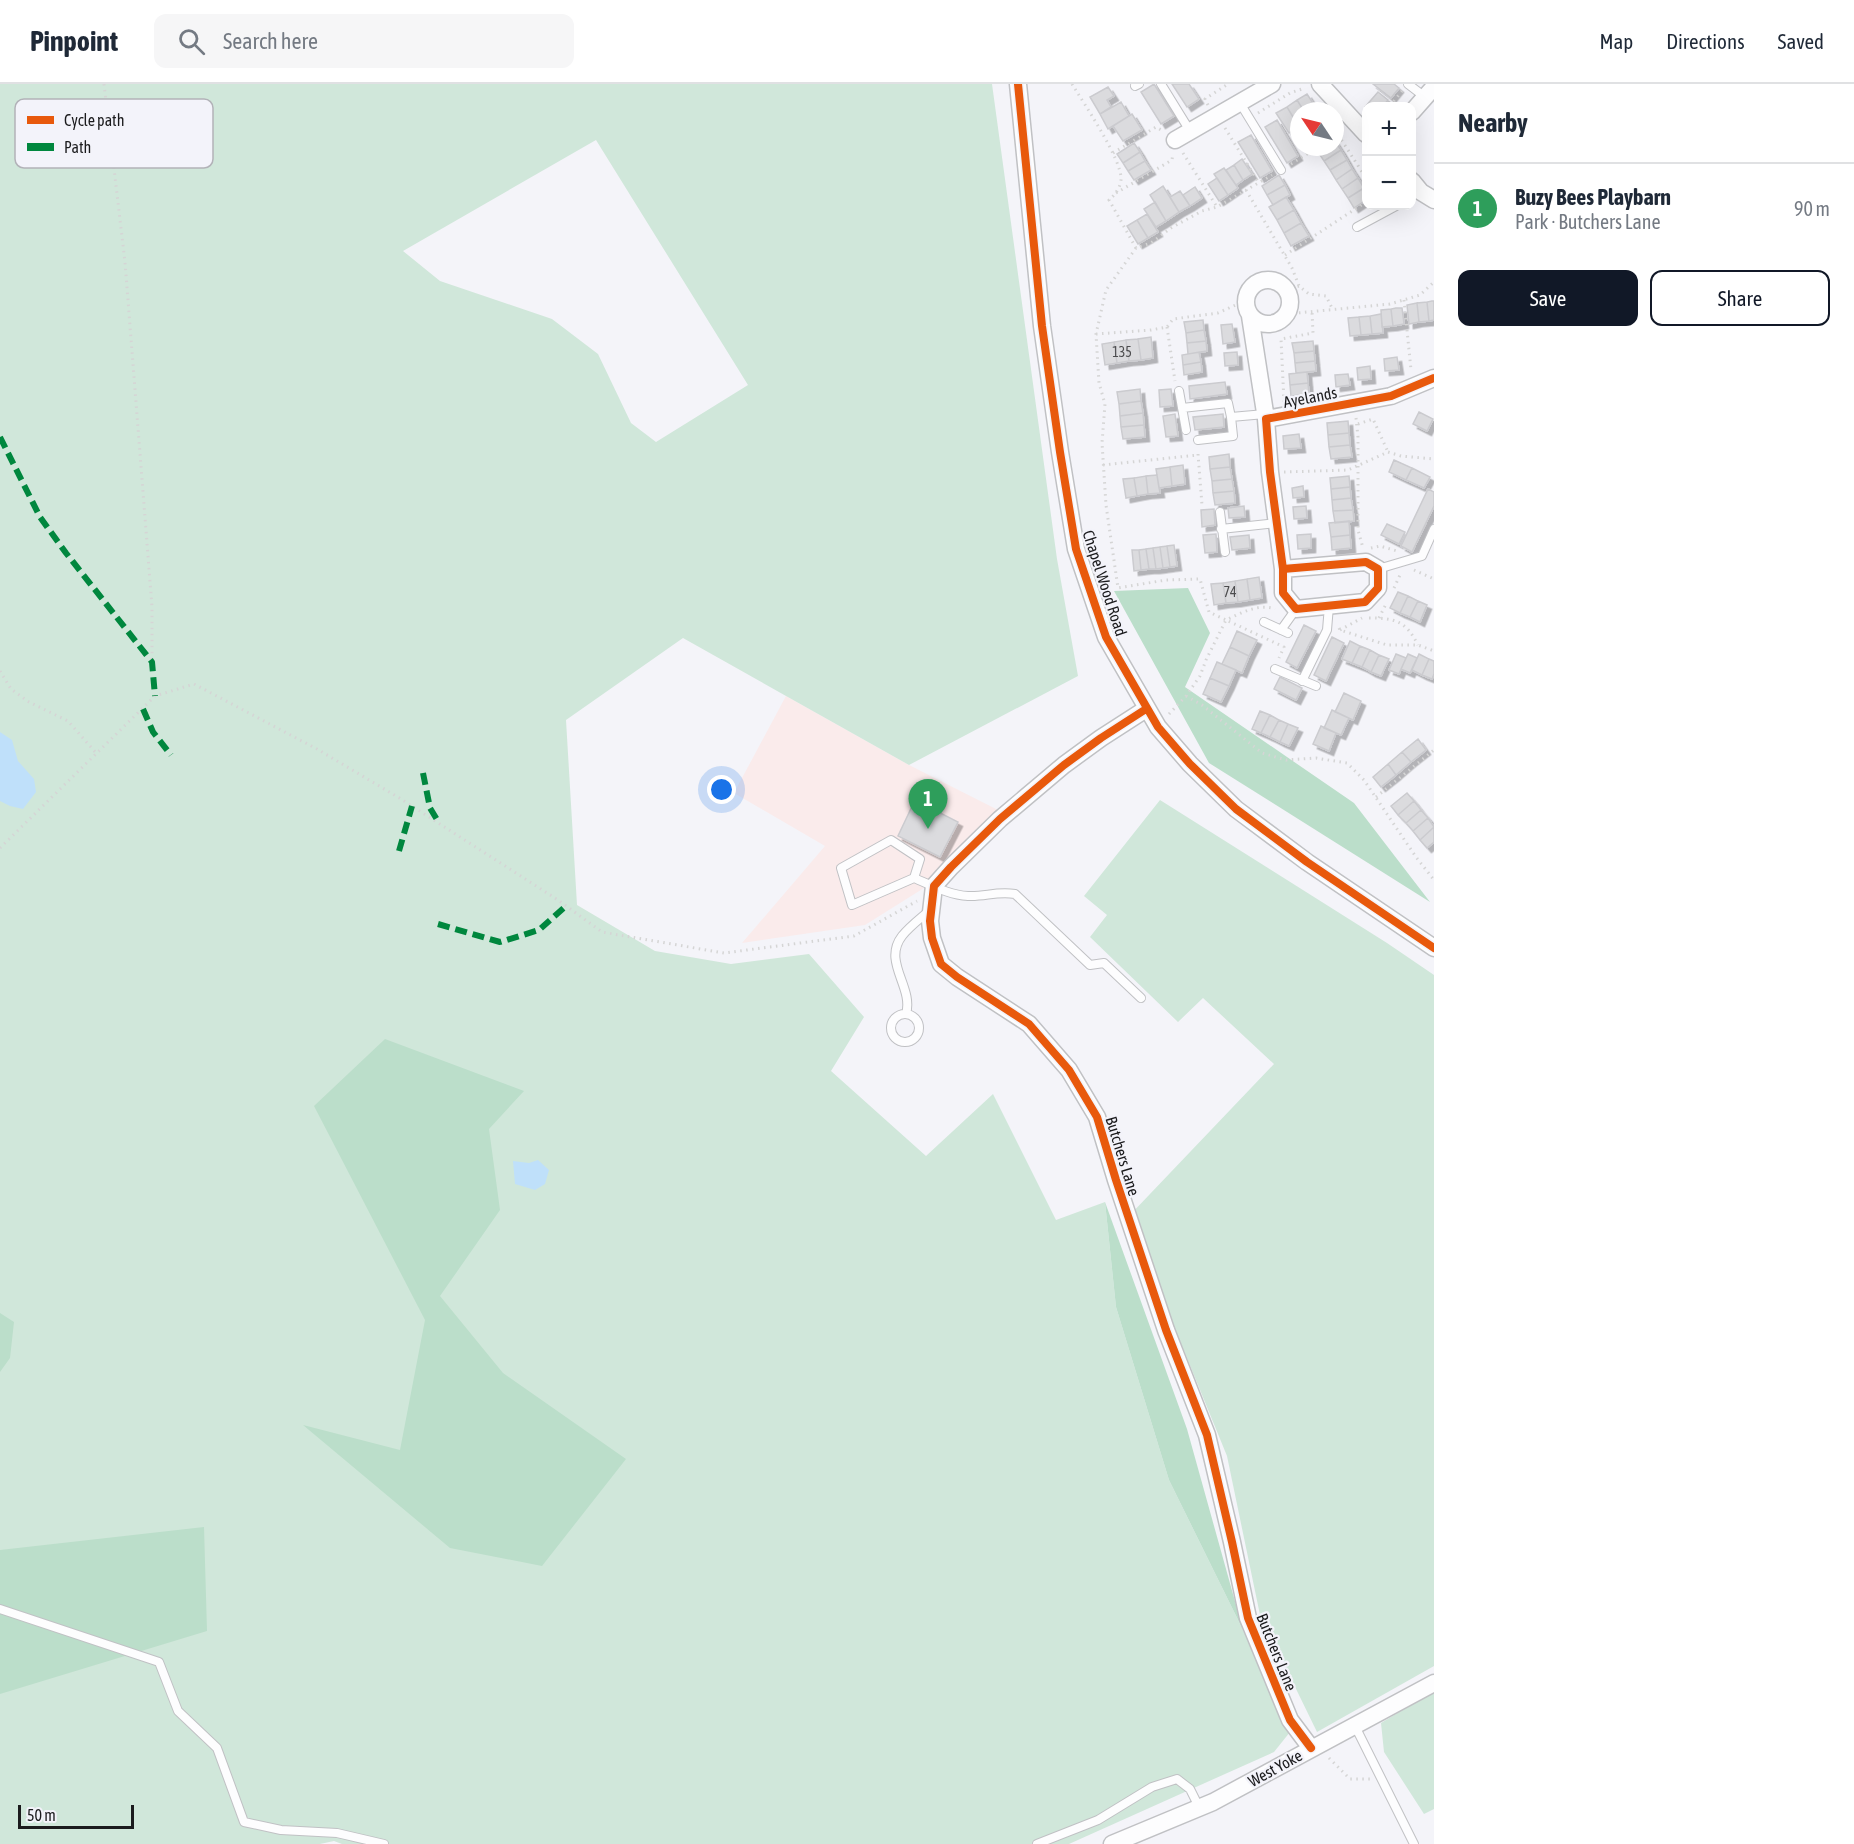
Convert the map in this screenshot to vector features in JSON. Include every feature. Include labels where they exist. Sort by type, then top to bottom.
[{"type":"street","name":"Chapel Wood Road","points":[[1018,84],[1042,326],[1076,549],[1106,637],[1146,710],[1158,727],[1190,764],[1236,809],[1307,862],[1434,948]]},
{"type":"street","points":[[1183,135],[1272,84]]},
{"type":"street","points":[[1315,89],[1362,130]]},
{"type":"street","points":[[1416,107],[1429,92]]},
{"type":"street","points":[[1262,281],[1275,282],[1293,288],[1287,314],[1275,324],[1267,325],[1256,321],[1248,308],[1250,290],[1255,284],[1262,281]]},
{"type":"street","name":"Ayelands","points":[[1248,308],[1266,417],[1270,472],[1283,570],[1283,593],[1296,609]]},
{"type":"street","name":"Ayelands","points":[[1266,417],[1285,416],[1391,396],[1434,378]]},
{"type":"street","points":[[1283,570],[1369,560],[1378,588],[1365,602],[1296,609]]},
{"type":"street","points":[[932,897],[951,867],[1000,819],[1064,765],[1101,738],[1146,710]]},
{"type":"street","name":"Butchers Lane","points":[[932,897],[930,921],[932,938],[941,964],[1029,1024],[1069,1070],[1098,1117],[1116,1180],[1166,1330],[1207,1435],[1248,1618],[1290,1720],[1314,1746]]},
{"type":"street","name":"West Yoke","points":[[1112,1844],[1199,1808],[1434,1683]]},
{"type":"lane","points":[[1161,84],[1183,135]]},
{"type":"lane","points":[[1408,84],[1429,92]]},
{"type":"lane","points":[[1240,103],[1281,170]]},
{"type":"lane","points":[[1357,227],[1389,210]]},
{"type":"lane","points":[[1179,391],[1186,430]]},
{"type":"lane","points":[[1182,408],[1228,403],[1233,436],[1198,440]]},
{"type":"lane","points":[[1231,417],[1266,417]]},
{"type":"lane","points":[[1220,512],[1225,552]]},
{"type":"lane","points":[[1221,529],[1276,523]]},
{"type":"lane","points":[[1369,560],[1402,563],[1422,556],[1434,529]]},
{"type":"lane","points":[[1302,681],[1327,630],[1329,606]]},
{"type":"lane","points":[[1264,621],[1285,632],[1296,609]]},
{"type":"lane","points":[[1275,669],[1316,686]]},
{"type":"lane","points":[[891,840],[920,859],[914,878],[852,905],[841,868],[891,840]]},
{"type":"lane","points":[[914,878],[932,897]]},
{"type":"lane","points":[[906,1014],[908,998],[894,959],[902,935],[932,897],[971,896],[1000,892],[1015,894],[1090,965],[1104,963],[1141,998]]},
{"type":"lane","points":[[0,1609],[159,1662],[178,1711],[217,1748],[244,1822],[281,1830],[337,1833],[384,1844]]},
{"type":"lane","points":[[1355,1726],[1414,1844]]},
{"type":"lane","points":[[1036,1844],[1098,1820],[1152,1787],[1177,1779],[1190,1789],[1199,1808]]},
{"type":"path","points":[[104,84],[106,99]]},
{"type":"path","points":[[1072,84],[1113,153],[1121,178],[1116,194]]},
{"type":"path","points":[[1393,102],[1408,84]]},
{"type":"path","points":[[1250,118],[1290,93],[1305,88],[1315,89]]},
{"type":"path","points":[[1218,115],[1259,183]]},
{"type":"path","points":[[1113,153],[1155,127],[1183,135],[1217,207]]},
{"type":"path","points":[[1136,248],[1109,200],[1172,160],[1183,135]]},
{"type":"path","points":[[1344,146],[1362,172]]},
{"type":"path","points":[[1275,669],[1284,647],[1209,612],[1200,579],[1166,580],[1118,588],[1106,505],[1102,443],[1105,404],[1098,383],[1096,334],[1106,290],[1136,248],[1151,243],[1171,228],[1202,211],[1217,207],[1303,156]]},
{"type":"path","points":[[113,168],[124,262],[152,607],[152,662]]},
{"type":"path","points":[[1246,190],[1285,255],[1293,288],[1309,294],[1326,296],[1333,310]]},
{"type":"path","points":[[1285,255],[1362,205]]},
{"type":"path","points":[[1287,314],[1390,304],[1420,295],[1434,282]]},
{"type":"path","points":[[1404,300],[1410,370],[1414,386]]},
{"type":"path","points":[[1096,334],[1151,330],[1167,327],[1173,319],[1248,308]]},
{"type":"path","points":[[1285,416],[1281,339],[1313,333],[1312,312]]},
{"type":"path","points":[[1167,327],[1175,381],[1179,391]]},
{"type":"path","points":[[1352,403],[1358,425],[1358,530],[1369,560]]},
{"type":"path","points":[[1358,425],[1373,419],[1388,452]]},
{"type":"path","points":[[1198,440],[1202,505]]},
{"type":"path","points":[[1270,472],[1348,470],[1388,452],[1401,456],[1434,459]]},
{"type":"path","points":[[1103,465],[1198,455]]},
{"type":"path","points":[[1369,560],[1380,546],[1397,552],[1402,563],[1434,579]]},
{"type":"path","points":[[1329,606],[1340,630],[1387,645],[1418,645],[1434,651]]},
{"type":"path","points":[[1340,630],[1364,618],[1383,618],[1399,622],[1411,631],[1418,645]]},
{"type":"path","points":[[1158,727],[1186,696],[1200,676],[1226,620]]},
{"type":"path","points":[[0,671],[11,689],[29,702],[68,721],[97,754]]},
{"type":"path","points":[[0,848],[155,696],[194,684],[317,748],[558,900],[602,932],[724,953],[854,936],[932,897]]},
{"type":"path","points":[[1186,696],[1202,705],[1262,753],[1286,760],[1316,759],[1347,763],[1364,780],[1434,880]]},
{"type":"path","points":[[1376,797],[1434,750]]},
{"type":"path","points":[[1430,753],[1434,757]]},
{"type":"path","points":[[1314,1746],[1350,1779],[1382,1779]]},
{"type":"shaded area","points":[[786,696],[909,765],[1000,811],[924,888],[865,925],[742,943],[825,846],[734,793]]},
{"type":"green space","points":[[0,84],[992,84],[1057,559],[1078,676],[909,765],[683,638],[566,720],[577,905],[655,951],[731,964],[809,954],[864,1017],[831,1071],[926,1156],[993,1094],[1056,1220],[1105,1202],[1116,1307],[1169,1480],[1290,1732],[1274,1752],[1069,1844],[342,1844],[334,1841],[320,1844],[0,1844]],"holes":[[[596,140],[748,385],[656,442],[631,423],[598,354],[552,319],[440,281],[403,251]]]},
{"type":"green space","points":[[1188,588],[1210,633],[1185,687],[1354,803],[1430,902],[1209,763],[1114,591]]},
{"type":"green space","points":[[1160,800],[1434,975],[1434,1666],[1317,1732],[1260,1615],[1227,1456],[1129,1216],[1274,1064],[1203,998],[1178,1022],[1090,937],[1107,915],[1084,896]]},
{"type":"green space","points":[[385,1039],[524,1091],[489,1129],[500,1210],[440,1296],[503,1373],[626,1459],[542,1566],[450,1548],[303,1425],[400,1450],[425,1320],[314,1106]]},
{"type":"green space","points":[[1105,1202],[1187,1429],[1243,1630],[1169,1480],[1116,1307]]},
{"type":"green space","points":[[0,1313],[14,1322],[10,1358],[0,1372]]},
{"type":"green space","points":[[204,1527],[207,1631],[0,1694],[0,1550]]},
{"type":"green space","points":[[1434,1691],[1434,1809],[1424,1814],[1384,1752],[1381,1723]]},
{"type":"water","points":[[0,732],[12,740],[18,761],[34,779],[36,792],[23,809],[0,801]]},
{"type":"water","points":[[538,1160],[549,1170],[545,1184],[535,1190],[515,1184],[513,1161],[529,1163]]},
{"type":"building","points":[[1154,84],[1174,116],[1161,124],[1141,92]]},
{"type":"building","points":[[1172,84],[1189,84],[1199,99],[1187,107]]},
{"type":"building","points":[[1373,84],[1394,84],[1399,88],[1391,98]]},
{"type":"building","points":[[1108,87],[1114,96],[1107,100],[1111,107],[1100,114],[1090,97]]},
{"type":"building","points":[[1378,92],[1388,100],[1386,102],[1369,102]]},
{"type":"building","points":[[1307,94],[1312,102],[1298,102],[1297,100]]},
{"type":"building","points":[[1121,102],[1129,116],[1108,129],[1100,114]]},
{"type":"building","points":[[1287,107],[1290,112],[1290,132],[1289,133],[1276,113]]},
{"type":"building","points":[[1132,114],[1142,130],[1123,141],[1113,126]]},
{"type":"building","points":[[1277,120],[1290,142],[1290,156],[1298,156],[1287,163],[1265,127]]},
{"type":"building","points":[[1251,135],[1272,171],[1260,178],[1238,142]]},
{"type":"building","points":[[1134,143],[1140,152],[1123,163],[1117,154]]},
{"type":"building","points":[[1140,152],[1145,161],[1128,171],[1123,163]]},
{"type":"building","points":[[1344,155],[1347,160],[1330,170],[1324,161],[1332,156]]},
{"type":"building","points":[[1321,156],[1332,156],[1324,161]]},
{"type":"building","points":[[1242,159],[1252,174],[1243,180],[1234,165]]},
{"type":"building","points":[[1347,160],[1352,169],[1336,180],[1330,170]]},
{"type":"building","points":[[1145,161],[1151,170],[1134,180],[1128,171]]},
{"type":"building","points":[[1234,165],[1243,180],[1236,185],[1226,170]]},
{"type":"building","points":[[1224,168],[1238,188],[1228,195],[1214,174]]},
{"type":"building","points":[[1352,169],[1358,178],[1342,189],[1336,180]]},
{"type":"building","points":[[1279,175],[1285,185],[1267,195],[1262,186]]},
{"type":"building","points":[[1217,178],[1228,195],[1219,201],[1208,184]]},
{"type":"building","points":[[1358,178],[1362,185],[1362,189],[1348,198],[1342,189]]},
{"type":"building","points":[[1285,185],[1290,195],[1273,205],[1267,195]]},
{"type":"building","points":[[1163,186],[1179,212],[1166,221],[1150,195]]},
{"type":"building","points":[[1195,187],[1202,198],[1190,206],[1183,195]]},
{"type":"building","points":[[1362,189],[1362,203],[1354,208],[1348,198]]},
{"type":"building","points":[[1180,191],[1190,206],[1179,212],[1170,197]]},
{"type":"building","points":[[1286,197],[1294,210],[1277,220],[1269,207]]},
{"type":"building","points":[[1155,202],[1166,221],[1156,227],[1144,209]]},
{"type":"building","points":[[1294,210],[1301,223],[1284,233],[1277,220]]},
{"type":"building","points":[[1147,214],[1158,232],[1148,238],[1137,220]]},
{"type":"building","points":[[1137,220],[1148,238],[1138,244],[1127,226]]},
{"type":"building","points":[[1301,223],[1309,236],[1291,246],[1284,233]]},
{"type":"building","points":[[1434,301],[1434,320],[1429,321],[1427,302]]},
{"type":"building","points":[[1427,302],[1429,321],[1419,322],[1417,303]]},
{"type":"building","points":[[1417,303],[1419,322],[1409,324],[1407,305]]},
{"type":"building","points":[[1402,308],[1404,324],[1393,326],[1391,309]]},
{"type":"building","points":[[1391,309],[1393,326],[1382,327],[1381,310]]},
{"type":"building","points":[[1381,314],[1383,333],[1372,334],[1370,316]]},
{"type":"building","points":[[1370,316],[1372,334],[1361,335],[1359,317]]},
{"type":"building","points":[[1359,317],[1361,335],[1350,336],[1348,318]]},
{"type":"building","points":[[1203,320],[1204,330],[1186,333],[1184,322]]},
{"type":"building","points":[[1232,324],[1235,342],[1223,344],[1221,325]]},
{"type":"building","points":[[1204,330],[1206,341],[1187,343],[1186,333]]},
{"type":"building","points":[[1151,337],[1153,358],[1141,360],[1138,339]]},
{"type":"building","points":[[1138,339],[1141,360],[1129,361],[1126,340]]},
{"type":"building","points":[[1126,340],[1129,361],[1117,363],[1114,342]]},
{"type":"building","points":[[1206,341],[1207,351],[1188,354],[1187,343]]},
{"type":"building","points":[[1313,341],[1314,351],[1294,353],[1292,343]]},
{"type":"building","points":[[1114,342],[1117,363],[1105,365],[1102,344]]},
{"type":"building","points":[[1314,351],[1315,361],[1295,363],[1294,353]]},
{"type":"building","points":[[1199,352],[1201,362],[1183,365],[1182,355]]},
{"type":"building","points":[[1237,352],[1238,365],[1225,366],[1224,353]]},
{"type":"building","points":[[1397,357],[1399,370],[1385,371],[1384,359]]},
{"type":"building","points":[[1315,361],[1316,371],[1296,373],[1295,363]]},
{"type":"building","points":[[1201,362],[1202,372],[1184,375],[1183,365]]},
{"type":"building","points":[[1370,366],[1371,379],[1358,380],[1357,368]]},
{"type":"building","points":[[1307,372],[1308,383],[1290,385],[1289,374]]},
{"type":"building","points":[[1348,374],[1350,385],[1336,387],[1335,375]]},
{"type":"building","points":[[1225,382],[1227,394],[1190,399],[1189,386]]},
{"type":"building","points":[[1308,383],[1309,394],[1291,396],[1290,385]]},
{"type":"building","points":[[1140,389],[1141,401],[1119,404],[1117,392]]},
{"type":"building","points":[[1171,389],[1173,406],[1160,407],[1159,390]]},
{"type":"building","points":[[1141,401],[1143,413],[1120,416],[1119,404]]},
{"type":"building","points":[[1419,412],[1433,419],[1427,431],[1413,424]]},
{"type":"building","points":[[1143,413],[1144,425],[1121,427],[1120,416]]},
{"type":"building","points":[[1175,414],[1178,436],[1166,437],[1163,416]]},
{"type":"building","points":[[1223,414],[1224,427],[1195,430],[1193,417]]},
{"type":"building","points":[[1348,421],[1349,433],[1328,435],[1327,423]]},
{"type":"building","points":[[1144,425],[1145,437],[1123,439],[1121,427]]},
{"type":"building","points":[[1349,433],[1350,445],[1329,447],[1328,435]]},
{"type":"building","points":[[1299,434],[1301,448],[1284,449],[1283,436]]},
{"type":"building","points":[[1350,445],[1352,457],[1331,459],[1329,447]]},
{"type":"building","points":[[1229,454],[1230,467],[1210,469],[1209,457]]},
{"type":"building","points":[[1394,460],[1412,468],[1406,480],[1389,472]]},
{"type":"building","points":[[1183,465],[1185,484],[1172,486],[1170,467]]},
{"type":"building","points":[[1170,467],[1172,486],[1159,488],[1156,469]]},
{"type":"building","points":[[1230,467],[1232,479],[1212,481],[1210,469]]},
{"type":"building","points":[[1412,468],[1430,477],[1424,488],[1406,480]]},
{"type":"building","points":[[1157,475],[1160,493],[1148,494],[1146,476]]},
{"type":"building","points":[[1146,476],[1148,494],[1137,496],[1134,478]]},
{"type":"building","points":[[1349,476],[1350,487],[1331,489],[1330,478]]},
{"type":"building","points":[[1134,478],[1137,496],[1126,498],[1123,479]]},
{"type":"building","points":[[1232,479],[1234,491],[1213,493],[1212,481]]},
{"type":"building","points":[[1303,486],[1304,497],[1293,498],[1292,488]]},
{"type":"building","points":[[1350,487],[1351,498],[1332,500],[1331,489]]},
{"type":"building","points":[[1428,489],[1434,492],[1434,506],[1412,552],[1401,546]]},
{"type":"building","points":[[1234,491],[1235,503],[1215,505],[1213,493]]},
{"type":"building","points":[[1351,498],[1353,510],[1333,511],[1332,500]]},
{"type":"building","points":[[1244,506],[1245,517],[1229,518],[1228,508]]},
{"type":"building","points":[[1306,506],[1307,518],[1294,519],[1293,507]]},
{"type":"building","points":[[1214,509],[1215,525],[1202,527],[1201,510]]},
{"type":"building","points":[[1353,510],[1354,521],[1335,523],[1333,511]]},
{"type":"building","points":[[1349,521],[1350,535],[1331,537],[1329,523]]},
{"type":"building","points":[[1387,524],[1405,532],[1399,544],[1381,535]]},
{"type":"building","points":[[1216,534],[1217,552],[1205,553],[1203,535]]},
{"type":"building","points":[[1311,534],[1311,548],[1298,549],[1297,535]]},
{"type":"building","points":[[1249,535],[1250,548],[1232,550],[1230,537]]},
{"type":"building","points":[[1350,535],[1351,548],[1332,550],[1331,537]]},
{"type":"building","points":[[1174,545],[1177,566],[1170,567],[1167,546]]},
{"type":"building","points":[[1167,546],[1170,567],[1163,568],[1160,547]]},
{"type":"building","points":[[1160,547],[1163,568],[1156,569],[1153,548]]},
{"type":"building","points":[[1153,548],[1156,569],[1149,569],[1146,549]]},
{"type":"building","points":[[1146,549],[1149,569],[1141,570],[1139,550]]},
{"type":"building","points":[[1132,550],[1139,550],[1141,570],[1134,571]]},
{"type":"building","points":[[1259,577],[1262,598],[1250,600],[1247,579]]},
{"type":"building","points":[[1247,579],[1250,600],[1238,602],[1235,581]]},
{"type":"building","points":[[1235,581],[1238,602],[1226,603],[1223,583]]},
{"type":"building","points":[[1223,583],[1226,603],[1214,605],[1211,584]]},
{"type":"building","points":[[1398,592],[1408,596],[1400,613],[1390,608]]},
{"type":"building","points":[[1408,596],[1418,601],[1410,617],[1400,613]]},
{"type":"building","points":[[1418,601],[1427,605],[1420,622],[1410,617]]},
{"type":"building","points":[[1304,625],[1316,631],[1297,668],[1286,662]]},
{"type":"building","points":[[1237,631],[1257,640],[1249,656],[1230,647]]},
{"type":"building","points":[[1332,637],[1344,643],[1326,681],[1314,675]]},
{"type":"building","points":[[1350,641],[1360,646],[1352,663],[1342,659]]},
{"type":"building","points":[[1360,646],[1370,650],[1362,667],[1352,663]]},
{"type":"building","points":[[1230,647],[1249,656],[1242,673],[1222,664]]},
{"type":"building","points":[[1370,650],[1379,655],[1371,672],[1362,667]]},
{"type":"building","points":[[1396,654],[1406,658],[1399,674],[1389,670]]},
{"type":"building","points":[[1408,654],[1417,658],[1410,673],[1401,669]]},
{"type":"building","points":[[1419,654],[1429,659],[1422,675],[1412,670]]},
{"type":"building","points":[[1379,655],[1389,659],[1381,676],[1371,672]]},
{"type":"building","points":[[1429,659],[1434,661],[1432,679],[1422,675]]},
{"type":"building","points":[[1217,662],[1236,670],[1229,686],[1210,678]]},
{"type":"building","points":[[1280,677],[1302,688],[1296,700],[1274,689]]},
{"type":"building","points":[[1210,678],[1229,686],[1221,702],[1203,694]]},
{"type":"building","points":[[1344,693],[1361,701],[1353,720],[1335,712]]},
{"type":"building","points":[[1332,710],[1349,718],[1341,735],[1324,728]]},
{"type":"building","points":[[1260,711],[1270,715],[1261,733],[1252,729]]},
{"type":"building","points":[[1270,715],[1279,720],[1270,737],[1261,733]]},
{"type":"building","points":[[1279,720],[1288,724],[1280,742],[1270,737]]},
{"type":"building","points":[[1288,724],[1298,728],[1289,746],[1280,742]]},
{"type":"building","points":[[1321,726],[1336,733],[1329,751],[1313,744]]},
{"type":"building","points":[[1418,739],[1426,750],[1411,762],[1402,752]]},
{"type":"building","points":[[1402,752],[1411,762],[1396,775],[1388,764]]},
{"type":"building","points":[[1388,764],[1396,775],[1381,787],[1373,777]]},
{"type":"building","points":[[1407,793],[1414,801],[1398,815],[1391,806]]},
{"type":"building","points":[[915,800],[958,822],[940,857],[898,836]]},
{"type":"building","points":[[1414,801],[1421,810],[1406,823],[1398,815]]},
{"type":"building","points":[[1421,810],[1428,818],[1413,831],[1406,823]]},
{"type":"building","points":[[1428,818],[1434,827],[1420,840],[1413,831]]},
{"type":"building","points":[[1434,827],[1434,842],[1427,848],[1420,840]]},
{"type":"marked path","points":[[0,437],[40,517],[152,662],[155,696]]},
{"type":"marked path","points":[[143,709],[153,732],[171,755]]},
{"type":"marked path","points":[[423,773],[430,808],[439,823]]},
{"type":"marked path","points":[[399,851],[412,806]]},
{"type":"marked path","points":[[438,924],[500,942],[539,930],[566,906]]},
{"type":"cycle path","points":[[1018,84],[1042,326],[1060,452],[1076,549],[1106,637],[1158,727],[1190,764],[1236,809],[1307,862],[1434,948]]},
{"type":"cycle path","points":[[1283,569],[1366,562],[1378,569],[1378,588],[1365,602],[1296,609],[1283,593],[1283,569],[1270,472],[1266,419],[1391,396],[1434,378]]},
{"type":"cycle path","points":[[1146,709],[1064,765],[1000,819],[951,867],[934,886],[930,921],[932,938],[941,964],[1029,1024],[1069,1070],[1097,1117],[1166,1330],[1207,1435],[1248,1618],[1290,1720],[1311,1748]]},
{"type":"place","name":"Buzy Bees Playbarn","points":[[928,829]]}]
